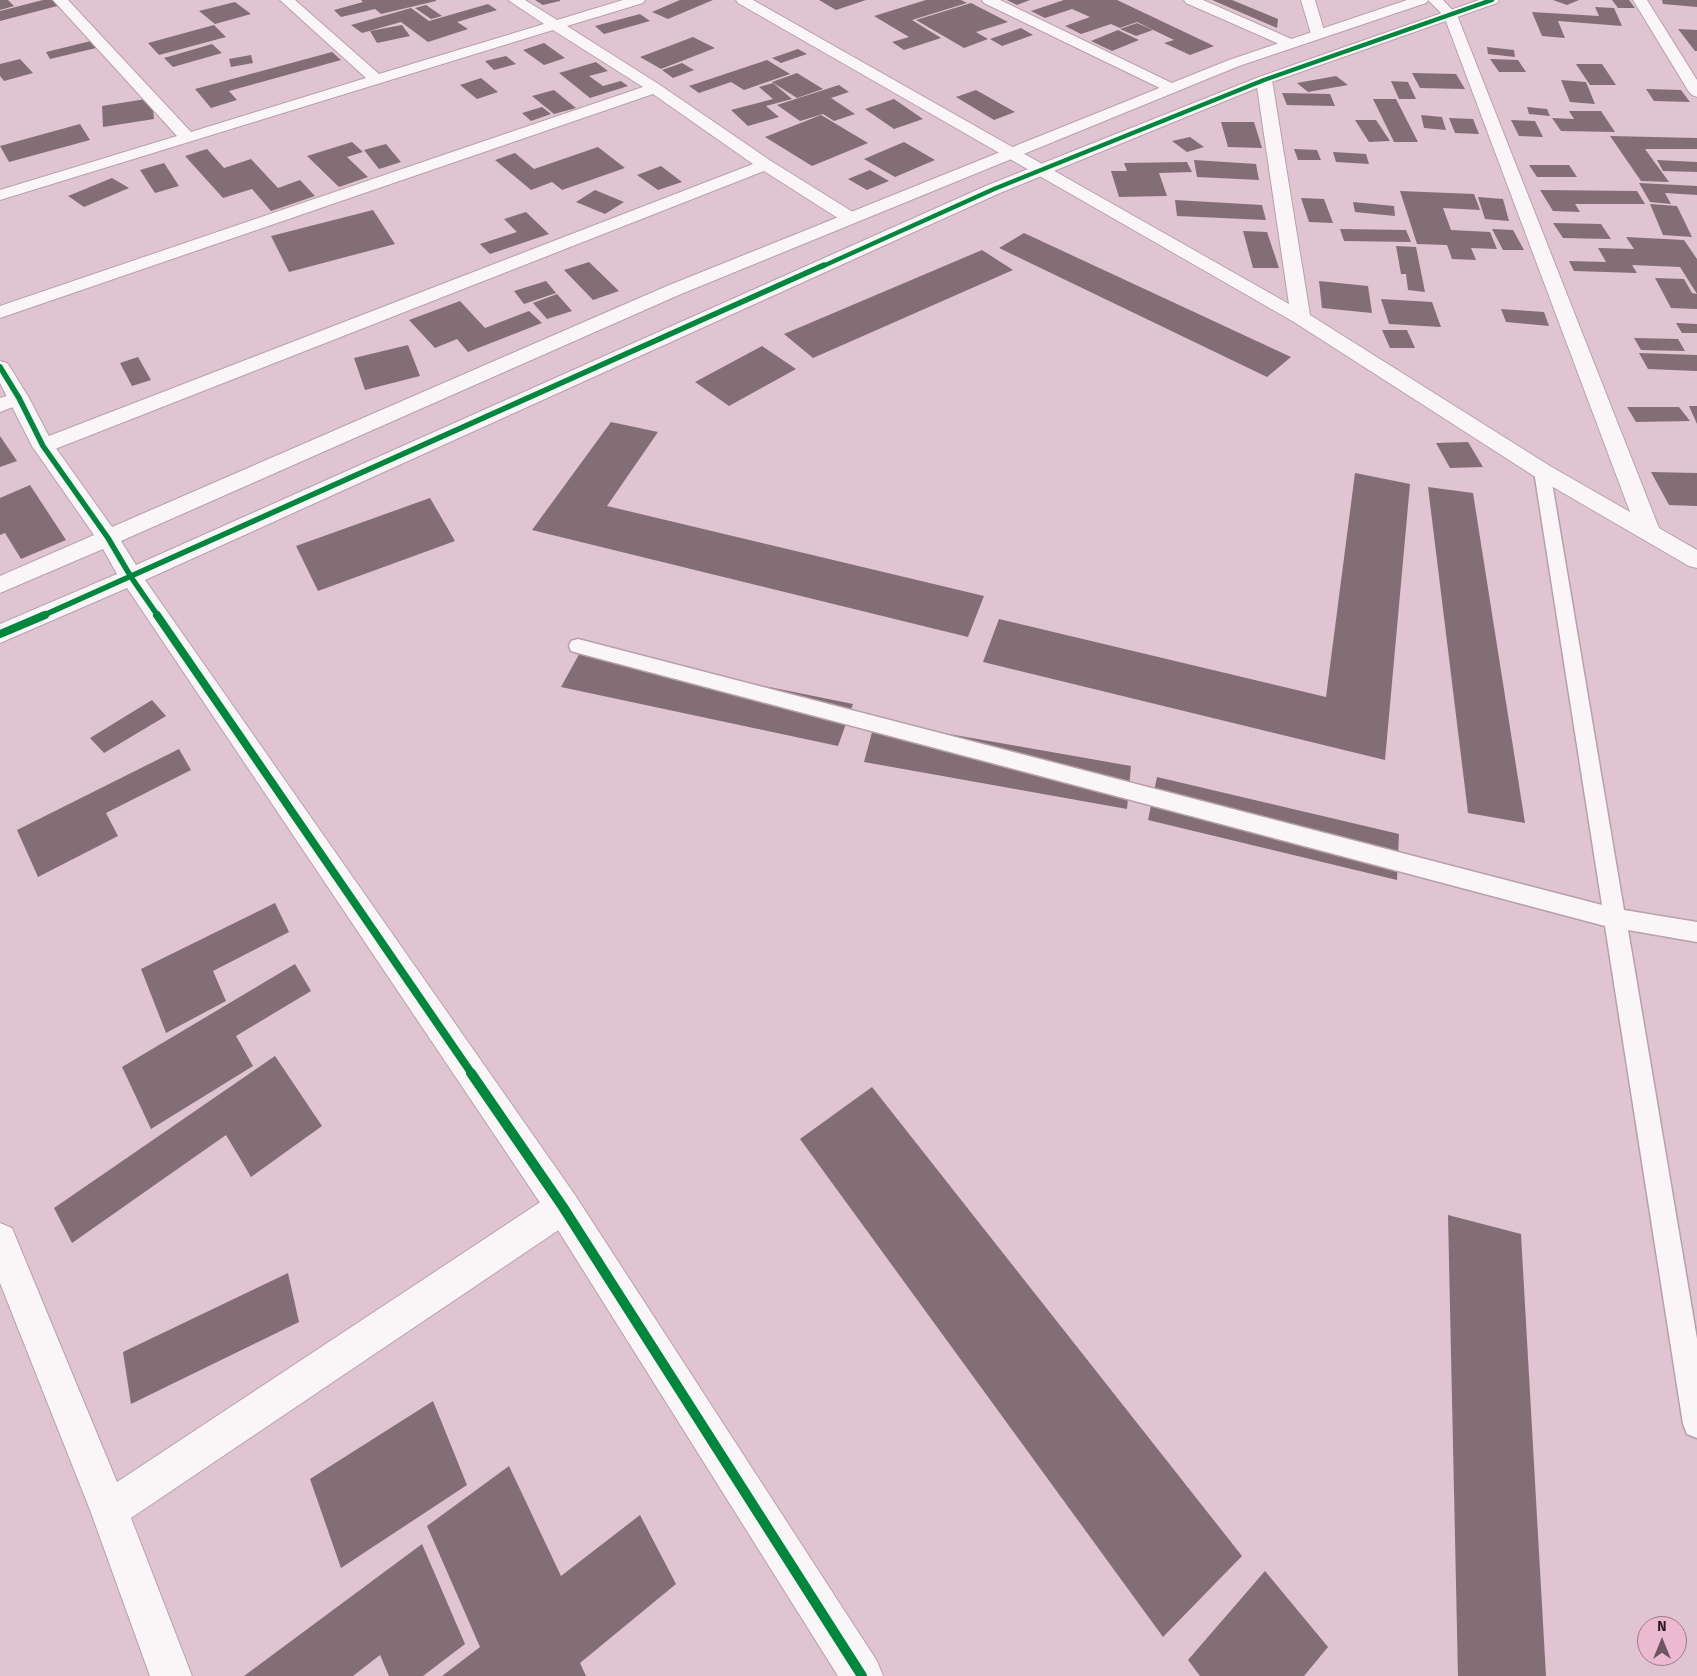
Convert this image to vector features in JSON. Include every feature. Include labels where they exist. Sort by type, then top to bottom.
[{"type":"street","points":[[60,0],[188,138]]},
{"type":"street","points":[[287,0],[377,80]]},
{"type":"street","points":[[515,0],[655,88],[765,165],[850,218]]},
{"type":"street","points":[[0,195],[638,0]]},
{"type":"street","points":[[743,0],[1013,152],[1301,318],[1542,471],[1697,560]]},
{"type":"street","points":[[989,0],[1171,88]]},
{"type":"street","points":[[1191,0],[1291,44]]},
{"type":"street","points":[[1308,0],[1318,34]]},
{"type":"street","points":[[0,585],[674,290],[1234,63],[1421,0]]},
{"type":"street","points":[[1435,0],[1450,15],[1650,534]]},
{"type":"street","points":[[0,634],[132,577],[994,189],[1264,80],[1492,0]]},
{"type":"street","points":[[1640,0],[1691,71],[1697,92]]},
{"type":"street","points":[[1264,80],[1301,318]]},
{"type":"street","points":[[0,312],[655,88]]},
{"type":"street","points":[[44,446],[765,165]]},
{"type":"street","points":[[0,367],[10,402],[44,446],[108,538],[132,577],[563,1207],[862,1676]]},
{"type":"street","points":[[109,1510],[563,1207]]},
{"type":"street","points":[[0,1243],[109,1510],[171,1676]]},
{"type":"lane","points":[[1542,471],[1613,918],[1697,1424]]},
{"type":"lane","points":[[578,646],[1613,918],[1697,932]]},
{"type":"building","points":[[0,0],[8,0],[14,6],[0,10]]},
{"type":"building","points":[[43,0],[56,0],[61,5],[0,21],[0,11]]},
{"type":"building","points":[[361,0],[436,1],[381,14],[375,9],[341,17],[334,10],[363,2]]},
{"type":"building","points":[[535,0],[560,0],[560,1],[543,5]]},
{"type":"building","points":[[680,0],[713,0],[668,19],[652,12]]},
{"type":"building","points":[[819,0],[866,0],[836,10]]},
{"type":"building","points":[[926,0],[961,0],[967,3],[912,20],[941,38],[904,50],[892,42],[909,37],[874,16]]},
{"type":"building","points":[[1007,0],[1030,0],[1017,5]]},
{"type":"building","points":[[1064,0],[1117,0],[1214,46],[1190,55],[1164,43],[1174,40],[1137,22],[1120,28],[1111,24],[1081,34],[1065,26],[1090,17],[1072,9],[1045,18],[1031,11]]},
{"type":"building","points":[[1212,0],[1232,0],[1278,19],[1277,28]]},
{"type":"building","points":[[1553,0],[1579,0],[1567,5]]},
{"type":"building","points":[[1612,0],[1629,0],[1635,8],[1618,8]]},
{"type":"building","points":[[1662,0],[1697,0],[1697,7],[1663,4]]},
{"type":"building","points":[[235,2],[251,14],[215,24],[199,11]]},
{"type":"building","points":[[971,3],[1008,22],[976,32],[988,39],[964,48],[916,20]]},
{"type":"building","points":[[488,4],[497,10],[457,22],[468,29],[428,42],[401,22],[362,33],[351,25],[411,8],[429,21]]},
{"type":"building","points":[[426,5],[442,16],[431,19],[415,8]]},
{"type":"building","points":[[1595,7],[1614,8],[1622,26],[1558,21],[1565,38],[1542,36],[1532,12],[1599,16]]},
{"type":"building","points":[[640,14],[650,21],[604,34],[595,26]]},
{"type":"building","points":[[1137,23],[1153,30],[1136,36],[1120,29]]},
{"type":"building","points":[[214,25],[226,37],[159,55],[148,43]]},
{"type":"building","points":[[402,25],[410,36],[377,43],[370,31]]},
{"type":"building","points":[[1021,28],[1033,35],[1002,46],[990,39]]},
{"type":"building","points":[[1678,29],[1697,30],[1697,51],[1695,51]]},
{"type":"building","points":[[1118,30],[1139,40],[1112,51],[1091,41]]},
{"type":"building","points":[[693,37],[715,48],[661,69],[640,57]]},
{"type":"building","points":[[91,41],[96,48],[50,59],[46,52]]},
{"type":"building","points":[[544,43],[565,58],[544,65],[523,50]]},
{"type":"building","points":[[212,44],[222,53],[173,67],[164,58]]},
{"type":"building","points":[[1487,47],[1514,50],[1515,57],[1488,54]]},
{"type":"building","points":[[798,49],[807,54],[781,63],[772,58]]},
{"type":"building","points":[[332,52],[341,60],[229,91],[237,100],[211,108],[195,89]]},
{"type":"building","points":[[251,55],[253,63],[231,67],[229,59]]},
{"type":"building","points":[[506,56],[516,64],[494,70],[485,61]]},
{"type":"building","points":[[20,59],[33,73],[4,81],[0,76],[0,64]]},
{"type":"building","points":[[1490,59],[1518,60],[1526,72],[1499,72]]},
{"type":"building","points":[[767,60],[790,74],[744,90],[731,82],[699,93],[689,86]]},
{"type":"building","points":[[596,62],[608,71],[589,76],[603,86],[621,81],[628,86],[590,98],[559,73]]},
{"type":"building","points":[[682,63],[694,70],[673,78],[662,70]]},
{"type":"building","points":[[1576,64],[1602,64],[1616,85],[1590,85]]},
{"type":"building","points":[[797,73],[823,89],[797,98],[772,82]]},
{"type":"building","points":[[1412,73],[1456,74],[1465,89],[1420,88]]},
{"type":"building","points":[[1336,76],[1348,85],[1308,92],[1297,83]]},
{"type":"building","points":[[481,78],[498,92],[477,99],[460,85]]},
{"type":"building","points":[[1561,80],[1586,82],[1595,104],[1570,102]]},
{"type":"building","points":[[1391,81],[1408,82],[1416,99],[1399,99]]},
{"type":"building","points":[[773,83],[792,99],[766,106],[779,117],[748,126],[731,110],[773,99],[759,87]]},
{"type":"building","points":[[839,85],[849,92],[831,98],[855,114],[834,121],[823,114],[800,121],[777,105]]},
{"type":"building","points":[[1646,89],[1681,90],[1690,102],[1654,101]]},
{"type":"building","points":[[554,90],[576,108],[554,114],[532,96]]},
{"type":"building","points":[[976,90],[1015,112],[994,120],[956,97]]},
{"type":"building","points":[[1282,93],[1330,94],[1335,106],[1287,105]]},
{"type":"building","points":[[152,98],[154,119],[103,127],[102,106]]},
{"type":"building","points":[[894,99],[923,119],[894,129],[865,109]]},
{"type":"building","points":[[1373,99],[1396,99],[1418,142],[1394,142]]},
{"type":"building","points":[[542,107],[551,114],[531,121],[522,113]]},
{"type":"building","points":[[1527,107],[1547,109],[1550,116],[1529,114]]},
{"type":"building","points":[[1569,111],[1601,111],[1615,132],[1561,131],[1552,118],[1574,119]]},
{"type":"building","points":[[821,115],[868,143],[812,166],[765,137]]},
{"type":"building","points":[[1421,115],[1442,117],[1446,130],[1424,128]]},
{"type":"building","points":[[1449,118],[1473,119],[1479,134],[1455,133]]},
{"type":"building","points":[[1355,120],[1376,120],[1390,141],[1369,142]]},
{"type":"building","points":[[1511,120],[1535,121],[1543,137],[1519,136]]},
{"type":"building","points":[[1221,122],[1254,122],[1262,148],[1228,147]]},
{"type":"building","points":[[80,124],[90,140],[9,162],[0,146]]},
{"type":"building","points":[[1610,136],[1697,138],[1697,149],[1645,149],[1669,182],[1641,181]]},
{"type":"building","points":[[1190,137],[1204,147],[1187,152],[1172,141]]},
{"type":"building","points":[[352,142],[363,152],[347,157],[368,177],[339,187],[307,156]]},
{"type":"building","points":[[904,142],[935,160],[895,177],[864,159]]},
{"type":"building","points":[[386,144],[401,162],[379,169],[364,150]]},
{"type":"building","points":[[598,147],[625,168],[562,190],[552,182],[531,190],[495,160],[515,153],[534,169]]},
{"type":"building","points":[[207,149],[224,168],[251,159],[278,188],[300,180],[315,196],[271,211],[252,189],[223,198],[185,156]]},
{"type":"building","points":[[1294,149],[1317,150],[1321,160],[1298,160]]},
{"type":"building","points":[[1333,152],[1366,154],[1369,164],[1336,162]]},
{"type":"building","points":[[1194,160],[1256,164],[1259,180],[1197,177]]},
{"type":"building","points":[[1657,160],[1697,162],[1697,172],[1663,171]]},
{"type":"building","points":[[1187,162],[1192,172],[1159,173],[1167,196],[1119,197],[1111,171],[1127,171],[1124,163]]},
{"type":"building","points":[[164,163],[179,186],[155,193],[140,170]]},
{"type":"building","points":[[1529,165],[1569,165],[1577,177],[1537,177]]},
{"type":"building","points":[[661,166],[682,182],[658,190],[637,175]]},
{"type":"building","points":[[870,170],[889,181],[867,190],[848,179]]},
{"type":"building","points":[[112,178],[129,188],[84,207],[68,196]]},
{"type":"building","points":[[1639,183],[1697,186],[1697,195],[1665,193],[1671,204],[1650,202]]},
{"type":"building","points":[[595,190],[624,202],[605,214],[576,202]]},
{"type":"building","points":[[1540,190],[1637,191],[1645,204],[1575,204],[1580,212],[1553,211]]},
{"type":"building","points":[[1400,191],[1474,194],[1480,210],[1443,208],[1451,230],[1490,232],[1497,249],[1471,248],[1476,260],[1452,259],[1447,245],[1417,244]]},
{"type":"building","points":[[1478,197],[1503,199],[1509,221],[1485,219]]},
{"type":"building","points":[[1301,198],[1324,199],[1333,223],[1309,222]]},
{"type":"building","points":[[1175,200],[1262,205],[1266,220],[1177,216]]},
{"type":"building","points":[[1353,202],[1394,206],[1395,216],[1355,212]]},
{"type":"building","points":[[1650,204],[1677,206],[1692,237],[1663,235]]},
{"type":"building","points":[[373,210],[395,244],[289,272],[271,236]]},
{"type":"building","points":[[526,212],[549,234],[490,254],[480,244],[517,232],[504,219]]},
{"type":"building","points":[[1553,223],[1601,224],[1611,239],[1563,238]]},
{"type":"building","points":[[1340,229],[1406,230],[1411,242],[1344,241]]},
{"type":"building","points":[[1492,229],[1513,230],[1524,250],[1503,250]]},
{"type":"building","points":[[1243,231],[1267,232],[1279,268],[1253,268]]},
{"type":"building","points":[[1024,233],[1291,357],[1267,377],[999,248]]},
{"type":"building","points":[[1626,237],[1684,240],[1697,259],[1697,294],[1680,267],[1632,265],[1637,273],[1574,271],[1569,261],[1606,262],[1598,248],[1634,249]]},
{"type":"building","points":[[1396,246],[1416,247],[1425,292],[1408,290],[1406,274],[1401,274]]},
{"type":"building","points":[[982,250],[1013,270],[813,358],[784,334]]},
{"type":"building","points":[[589,262],[619,291],[593,300],[564,270]]},
{"type":"building","points":[[1655,278],[1684,279],[1692,293],[1697,294],[1697,309],[1671,308]]},
{"type":"building","points":[[546,281],[556,293],[524,304],[514,291]]},
{"type":"building","points":[[1319,281],[1368,286],[1372,313],[1322,308]]},
{"type":"building","points":[[557,294],[572,311],[547,319],[533,303]]},
{"type":"building","points":[[1381,299],[1432,302],[1441,327],[1389,324]]},
{"type":"building","points":[[460,301],[485,328],[529,311],[542,323],[468,352],[457,339],[435,348],[409,320]]},
{"type":"building","points":[[1501,309],[1544,312],[1549,326],[1506,322]]},
{"type":"building","points":[[1676,323],[1697,324],[1697,333],[1682,333]]},
{"type":"building","points":[[1382,330],[1407,330],[1415,348],[1390,348]]},
{"type":"building","points":[[1634,338],[1678,339],[1685,351],[1641,350]]},
{"type":"building","points":[[408,345],[420,376],[365,390],[354,358]]},
{"type":"building","points":[[762,346],[796,369],[729,406],[695,382]]},
{"type":"building","points":[[1639,353],[1697,355],[1697,371],[1648,369]]},
{"type":"building","points":[[138,357],[151,380],[132,386],[120,363]]},
{"type":"building","points":[[1689,406],[1697,406],[1697,424]]},
{"type":"building","points":[[1627,407],[1679,407],[1690,421],[1636,422]]},
{"type":"building","points":[[611,422],[658,432],[607,506],[984,596],[968,637],[532,530]]},
{"type":"building","points":[[0,436],[17,461],[0,467]]},
{"type":"building","points":[[1468,442],[1483,467],[1450,468],[1436,443]]},
{"type":"building","points":[[1651,472],[1697,473],[1697,506],[1669,505]]},
{"type":"building","points":[[1355,473],[1410,484],[1385,760],[983,662],[999,619],[1326,697]]},
{"type":"building","points":[[30,485],[66,540],[21,559],[5,533],[0,535],[0,498]]},
{"type":"building","points":[[1428,487],[1473,493],[1525,823],[1468,813]]},
{"type":"building","points":[[430,498],[455,541],[318,591],[296,546]]},
{"type":"building","points":[[582,649],[853,704],[838,746],[561,687]]},
{"type":"building","points":[[152,700],[166,716],[104,753],[90,738]]},
{"type":"building","points":[[875,721],[1131,766],[1127,809],[864,762]]},
{"type":"building","points":[[179,749],[191,770],[106,813],[118,836],[38,877],[17,830]]},
{"type":"building","points":[[1157,777],[1399,834],[1397,880],[1148,820]]},
{"type":"building","points":[[275,903],[289,932],[213,971],[226,1001],[166,1033],[141,969]]},
{"type":"building","points":[[295,964],[311,991],[236,1036],[253,1066],[151,1129],[122,1067]]},
{"type":"building","points":[[275,1056],[322,1126],[251,1177],[226,1135],[72,1243],[54,1208]]},
{"type":"building","points":[[872,1087],[1242,1556],[1163,1637],[800,1139]]},
{"type":"building","points":[[1448,1215],[1521,1234],[1546,1676],[1458,1676]]},
{"type":"building","points":[[288,1273],[299,1322],[131,1404],[123,1352]]},
{"type":"building","points":[[433,1401],[467,1485],[341,1568],[310,1479]]},
{"type":"building","points":[[509,1466],[561,1576],[640,1515],[676,1584],[580,1663],[586,1676],[442,1676],[480,1647],[427,1526]]},
{"type":"building","points":[[422,1544],[465,1644],[423,1676],[389,1676],[380,1655],[353,1676],[244,1676]]},
{"type":"building","points":[[1265,1571],[1328,1647],[1304,1676],[1200,1676],[1188,1660]]},
{"type":"cycle path","points":[[0,634],[131,577],[994,189],[1264,80],[1492,0]]},
{"type":"cycle path","points":[[0,367],[19,398],[43,446],[108,538],[131,577],[563,1207],[862,1676]]}]
